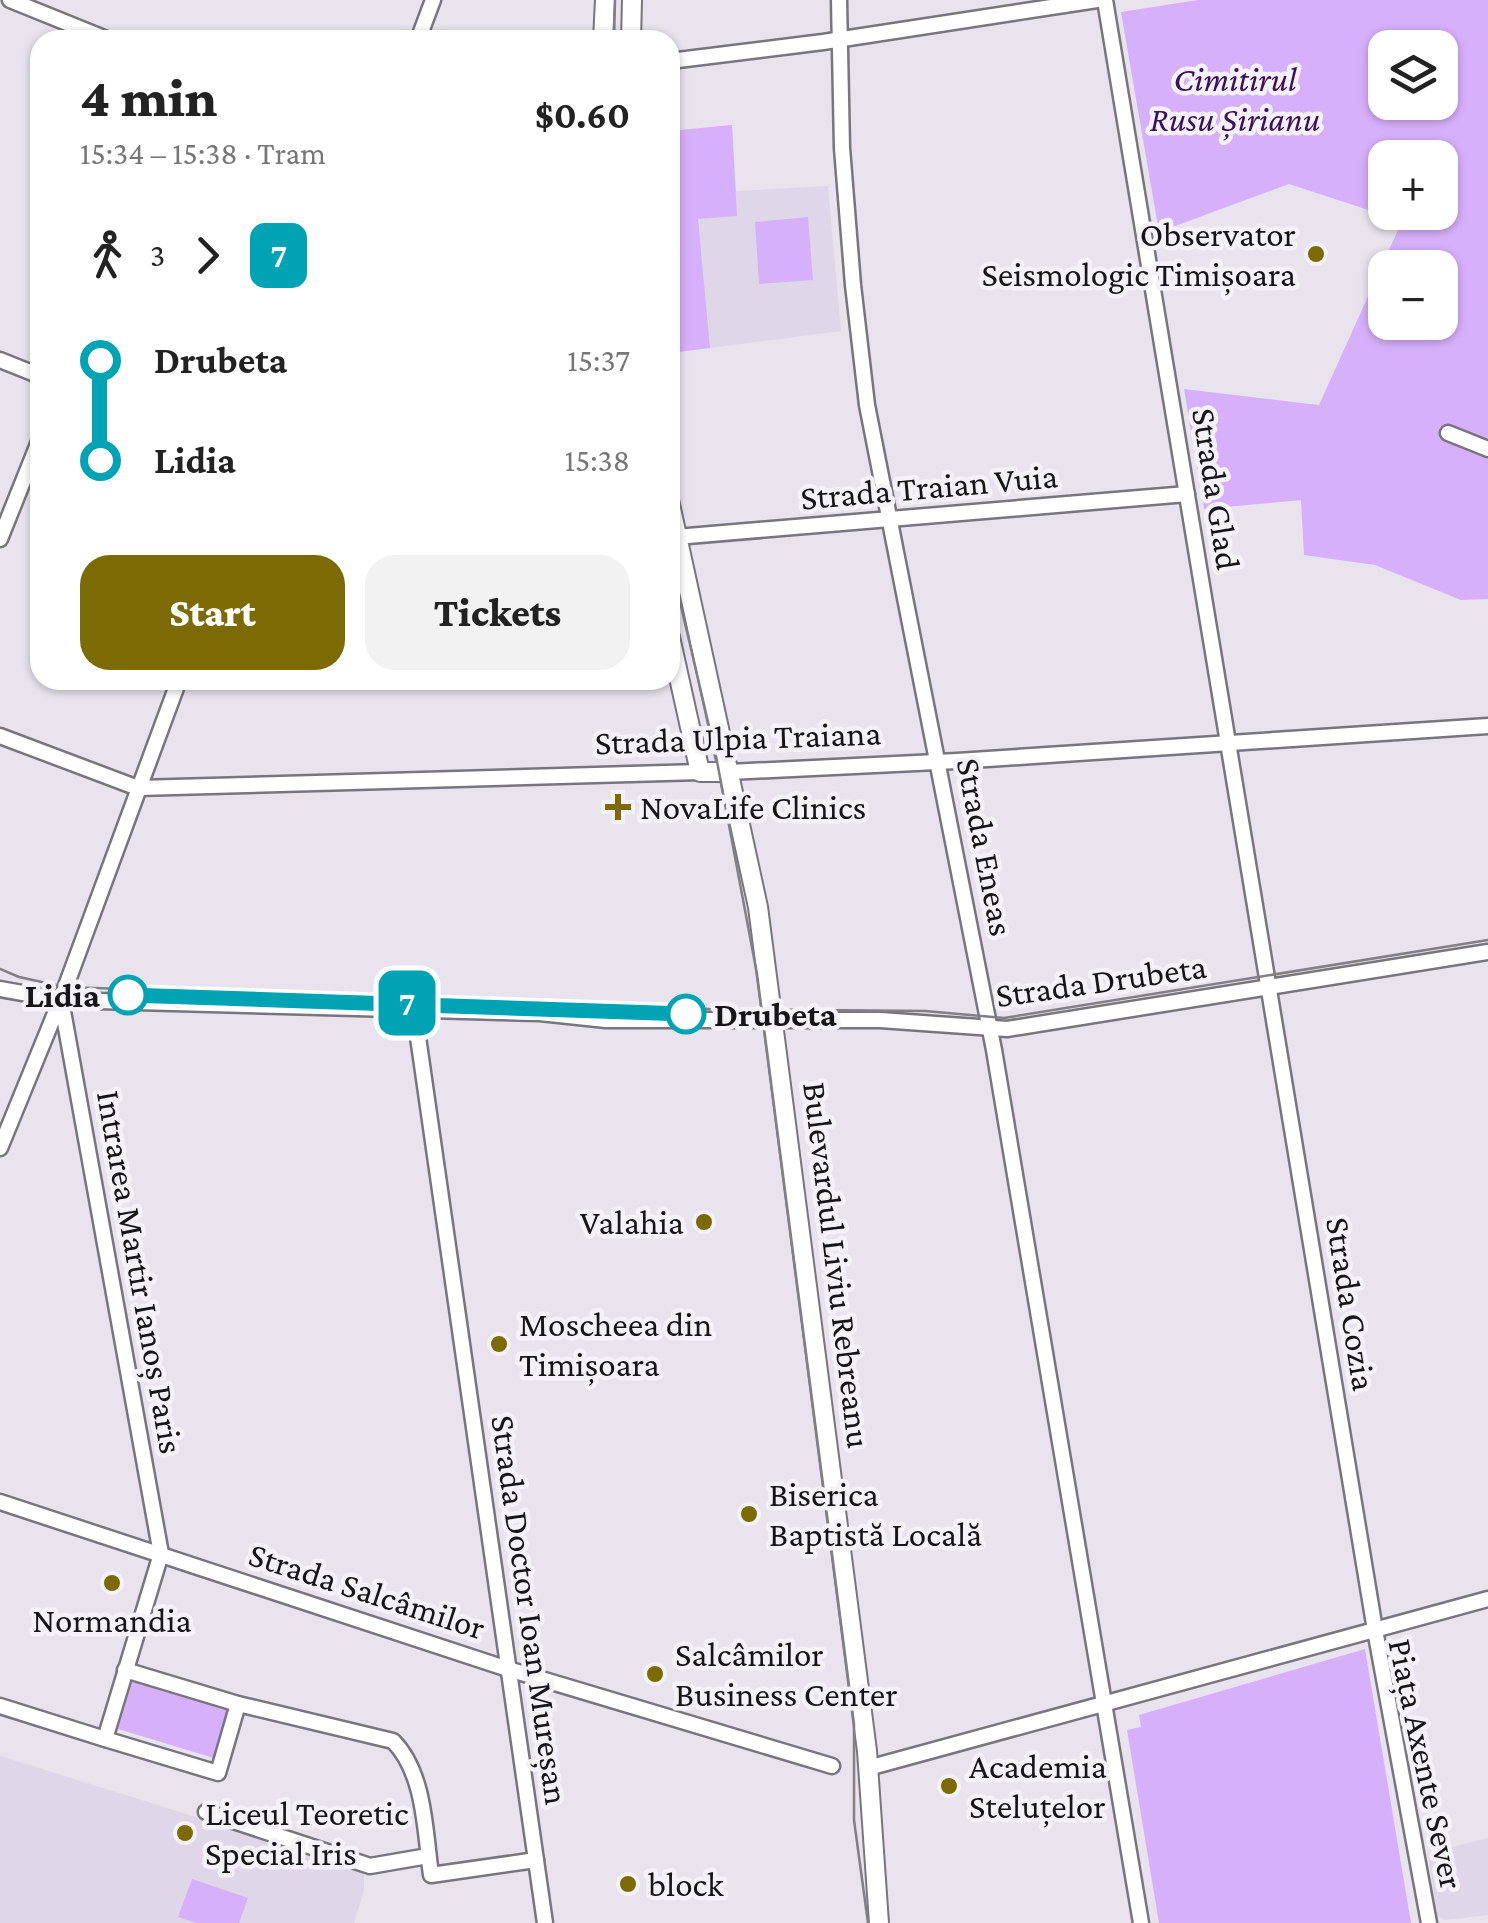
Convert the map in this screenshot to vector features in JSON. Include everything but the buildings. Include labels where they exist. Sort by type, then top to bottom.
[{"type":"main road","points":[[603,30],[604,0]]},
{"type":"main road","points":[[631,30],[632,0]]},
{"type":"main road","name":"Bulevardul Liviu Rebreanu","points":[[680,555],[758,908],[868,1768],[879,1923]]},
{"type":"main road","points":[[680,682],[700,772]]},
{"type":"main road","name":"Strada Ulpia Traiana","points":[[700,772],[729,772]]},
{"type":"street","points":[[10,0],[85,30]]},
{"type":"street","points":[[422,30],[433,0]]},
{"type":"street","name":"Strada Eneas","points":[[840,0],[842,148],[867,405],[990,1028],[1104,1703]]},
{"type":"street","points":[[680,60],[1101,0]]},
{"type":"street","name":"Strada Glad","points":[[1101,0],[1268,988]]},
{"type":"street","points":[[0,360],[30,372]]},
{"type":"street","points":[[1448,433],[1488,449]]},
{"type":"street","points":[[0,539],[30,464]]},
{"type":"street","name":"Strada Traian Vuia","points":[[680,537],[1187,494]]},
{"type":"street","points":[[0,1148],[60,1000],[175,690]]},
{"type":"street","name":"Strada Ulpia Traiana","points":[[729,772],[1488,726]]},
{"type":"street","name":"Strada Ulpia Traiana","points":[[0,736],[138,788],[700,772]]},
{"type":"street","name":"Strada Drubeta","points":[[0,989],[60,1000],[540,1014],[606,1020],[880,1020],[1008,1029],[1488,952]]},
{"type":"street","name":"Strada Cozia","points":[[1268,988],[1375,1630]]},
{"type":"street","name":"Intrarea Martir Ianoș Paris","points":[[60,1000],[161,1554]]},
{"type":"street","name":"Strada Doctor Ioan Mureșan","points":[[414,1010],[545,1923]]},
{"type":"street","name":"Strada Salcâmilor","points":[[0,1502],[508,1669],[832,1766]]},
{"type":"street","points":[[104,1739],[161,1554]]},
{"type":"street","points":[[1375,1630],[1488,1599]]},
{"type":"street","name":"Piața Axente Sever","points":[[868,1768],[1375,1630],[1429,1923]]},
{"type":"street","points":[[125,1670],[238,1704],[393,1741],[407,1755],[418,1792],[431,1875],[536,1860]]},
{"type":"street","points":[[1104,1703],[1141,1923]]},
{"type":"street","points":[[0,1706],[218,1772],[238,1704]]},
{"type":"street","points":[[206,1812],[370,1866],[428,1856]]},
{"type":"shaded area","points":[[732,125],[736,191],[828,186],[841,331],[680,352],[680,130]]},
{"type":"shaded area","points":[[0,1756],[364,1869],[364,1891],[354,1923],[0,1923]]},
{"type":"shaded area","points":[[1488,1838],[1488,1915],[1445,1920],[1437,1915],[1428,1853]]},
{"type":"green space","name":"Cimitirul Rusu Șirianu","points":[[1198,0],[1488,0],[1488,599],[1461,600],[1375,565],[1304,555],[1301,500],[1204,509],[1184,389],[1319,405],[1368,296],[1368,340],[1458,340],[1458,250],[1389,250],[1398,230],[1458,230],[1458,140],[1368,140],[1368,210],[1289,184],[1159,232],[1121,12]]},
{"type":"green space","points":[[732,125],[737,216],[698,219],[710,348],[680,352],[680,130]]},
{"type":"green space","points":[[808,217],[813,280],[759,284],[755,222]]},
{"type":"green space","points":[[1365,1649],[1411,1923],[1159,1923],[1127,1730],[1141,1727],[1139,1715]]},
{"type":"green space","points":[[133,1680],[232,1710],[217,1759],[118,1729]]},
{"type":"green space","points":[[192,1879],[248,1898],[239,1923],[197,1923],[178,1917]]},
{"type":"tram line","points":[[614,30],[615,0]]},
{"type":"tram line","points":[[680,602],[716,756],[757,974],[854,1724],[854,1820],[868,1923]]},
{"type":"tram line","points":[[0,969],[65,987],[709,1009],[925,1011],[1004,1018],[1488,940]]},
{"type":"tram line","name":"7","points":[[128,995],[686,1014]]},
{"type":"place","name":"Observator Seismologic Timișoara","points":[[1316,254]]},
{"type":"place","name":"NovaLife Clinics","points":[[618,807]]},
{"type":"place","name":"Lidia","points":[[128,995]]},
{"type":"place","name":"Drubeta","points":[[686,1014]]},
{"type":"place","name":"Valahia","points":[[704,1222]]},
{"type":"place","name":"Moscheea din Timișoara","points":[[499,1344]]},
{"type":"place","name":"Biserica Baptistă Locală","points":[[749,1514]]},
{"type":"place","name":"Normandia","points":[[112,1583]]},
{"type":"place","name":"Salcâmilor Business Center","points":[[655,1674]]},
{"type":"place","name":"Academia Steluțelor","points":[[949,1786]]},
{"type":"place","name":"Liceul Teoretic Special Iris","points":[[185,1833]]},
{"type":"place","name":"block","points":[[628,1884]]}]
